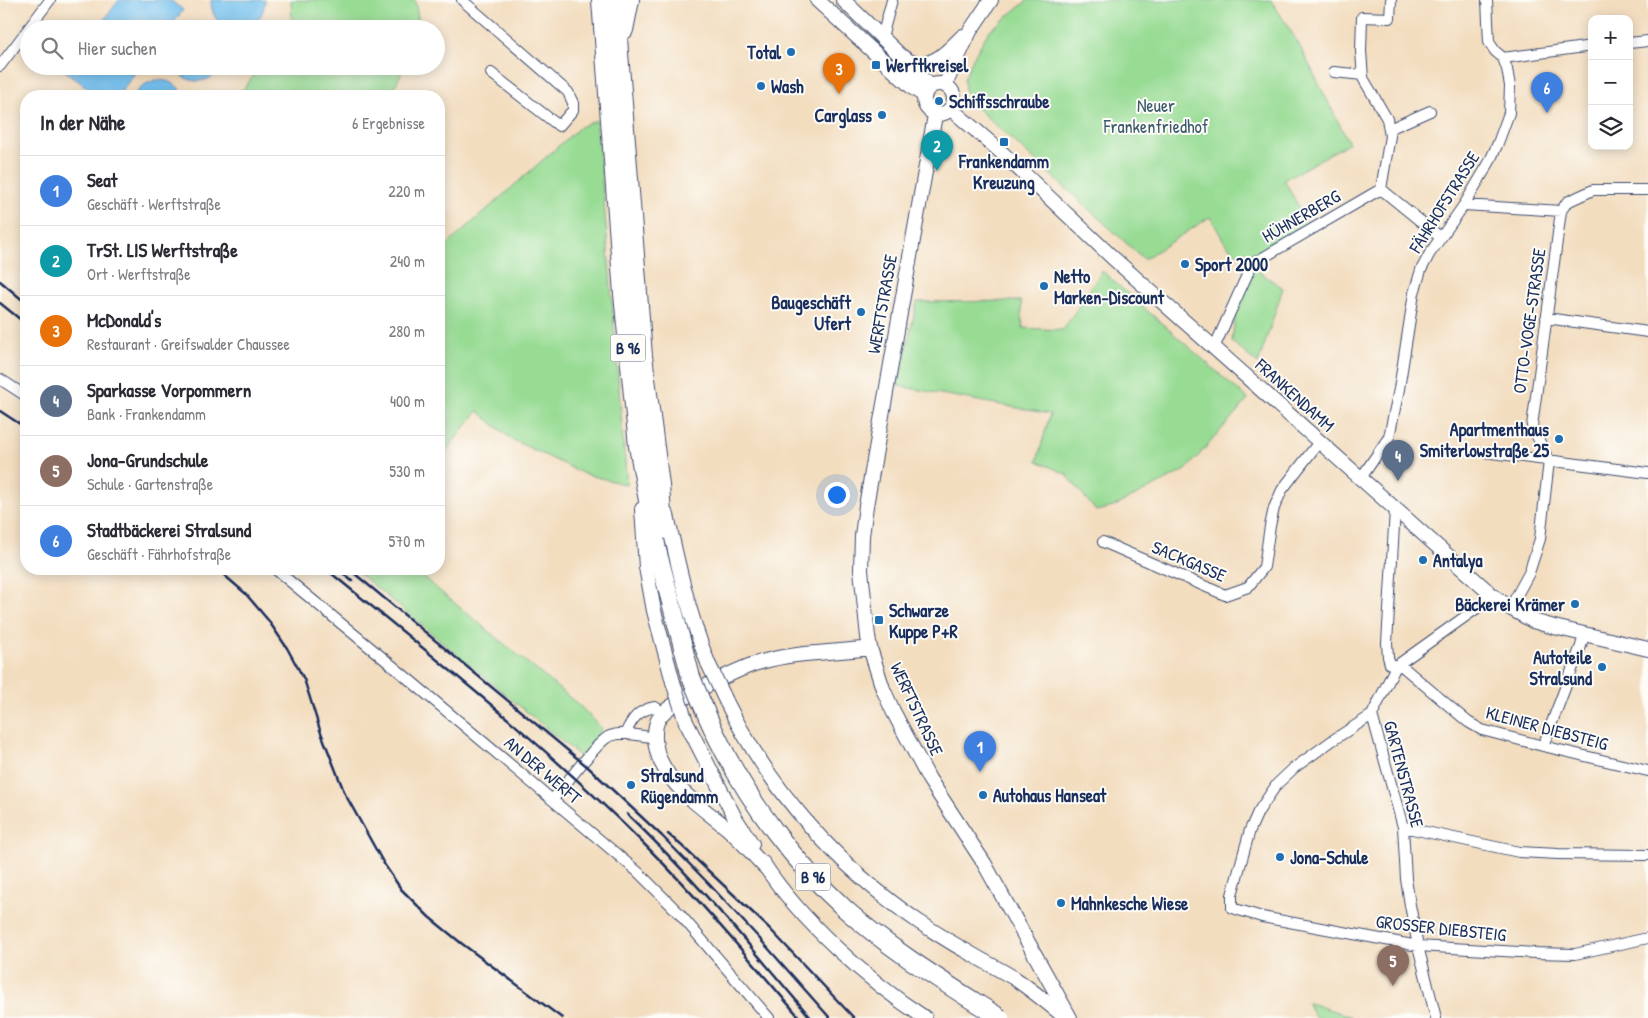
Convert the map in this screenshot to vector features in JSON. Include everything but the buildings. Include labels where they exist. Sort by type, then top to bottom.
[{"type":"highway","points":[[588,0],[603,35]]},
{"type":"highway","name":"B 96","points":[[601,0],[624,304],[638,446],[657,550],[691,677],[720,744],[744,786],[790,850],[817,881],[845,909],[880,937],[924,969],[1000,1018]]},
{"type":"highway","name":"B 96","points":[[616,0],[643,356],[660,485],[665,556],[672,607]]},
{"type":"highway","points":[[619,53],[630,0]]},
{"type":"street","points":[[35,20],[50,0]]},
{"type":"street","points":[[462,0],[568,92],[573,103],[573,110],[559,126],[491,73]]},
{"type":"street","points":[[817,0],[913,88],[933,89],[949,88],[954,96],[953,105],[944,114],[935,114],[925,107],[923,102],[933,89],[991,0]]},
{"type":"street","points":[[843,0],[933,89]]},
{"type":"street","points":[[882,37],[892,0]]},
{"type":"street","points":[[1391,0],[1390,18],[1362,17],[1361,51],[1363,75],[1387,119],[1390,136],[1381,188],[1440,237]]},
{"type":"street","name":"FÄHRHOFSTRASSE","points":[[1361,478],[1389,437],[1394,420],[1414,293],[1421,270],[1440,237],[1464,205],[1489,163],[1509,113],[1510,86],[1503,58],[1489,42],[1487,0]]},
{"type":"street","points":[[900,55],[912,63],[929,63],[940,57],[970,31]]},
{"type":"street","points":[[0,66],[20,40]]},
{"type":"street","points":[[1633,43],[1648,41]]},
{"type":"street","points":[[1503,58],[1588,47]]},
{"type":"street","points":[[1334,72],[1363,75]]},
{"type":"street","name":"FRANKENDAMM","points":[[951,109],[996,147],[1113,258],[1492,595],[1533,621],[1648,649]]},
{"type":"street","points":[[1389,129],[1430,111]]},
{"type":"street","name":"WERFTSTRASSE","points":[[935,114],[863,524],[861,570],[870,648],[883,689],[929,779],[984,863],[1068,1018]]},
{"type":"street","name":"HÜHNERBERG","points":[[1214,348],[1252,264],[1381,188]]},
{"type":"street","points":[[1464,205],[1560,211],[1567,202],[1593,190],[1648,190]]},
{"type":"street","name":"OTTO-VOGE-STRASSE","points":[[1549,461],[1532,426],[1560,211]]},
{"type":"street","points":[[1546,318],[1648,332]]},
{"type":"street","points":[[0,378],[20,392]]},
{"type":"street","name":"SACKGASSE","points":[[1103,542],[1225,595],[1248,587],[1264,567],[1274,508],[1282,490],[1319,442]]},
{"type":"street","points":[[638,446],[646,567],[654,611],[673,682],[686,722],[734,816],[767,869]]},
{"type":"street","points":[[1484,452],[1648,473]]},
{"type":"street","points":[[1510,608],[1529,573],[1540,539],[1549,461]]},
{"type":"street","points":[[660,485],[681,580],[708,663],[748,741],[778,788],[844,862],[881,894],[953,944],[1023,984],[1068,1018]]},
{"type":"street","points":[[1395,510],[1387,643],[1390,664],[1396,666]]},
{"type":"street","name":"AN DER WERFT","points":[[282,575],[638,872],[678,912],[769,1018]]},
{"type":"street","points":[[1372,715],[1396,666],[1487,601],[1492,595]]},
{"type":"street","points":[[1543,746],[1584,634]]},
{"type":"street","points":[[870,648],[783,657],[744,668],[670,706],[663,712],[658,719],[656,729],[656,750],[660,761],[676,785],[729,830],[767,869],[792,900],[831,942],[863,971],[925,1018]]},
{"type":"street","name":"KLEINER DIEBSTEIG","points":[[1396,666],[1403,667],[1468,722],[1482,730],[1648,771]]},
{"type":"street","points":[[625,734],[631,720],[644,709],[655,706],[663,712]]},
{"type":"street","name":"GARTENSTRASSE","points":[[1372,715],[1403,827],[1406,879],[1418,946],[1436,1018]]},
{"type":"street","name":"GROSSER DIEBSTEIG","points":[[1372,715],[1294,768],[1271,792],[1258,812],[1250,830],[1232,895],[1232,908],[1271,918],[1418,946],[1535,954],[1575,954],[1648,938]]},
{"type":"street","points":[[553,800],[598,746],[610,736],[625,734],[656,738]]},
{"type":"street","points":[[1403,827],[1520,852],[1648,855]]},
{"type":"green space","points":[[291,0],[415,0],[418,20],[292,20]]},
{"type":"green space","name":"Neuer Frankenfriedhof","points":[[1028,0],[1271,0],[1297,41],[1349,143],[1284,180],[1309,225],[1248,259],[1228,247],[1210,217],[1144,259],[969,101],[964,79],[973,58],[989,31]]},
{"type":"green space","points":[[254,75],[400,75],[393,90],[243,90]]},
{"type":"green space","points":[[596,120],[627,485],[582,473],[511,439],[478,411],[445,452],[445,247],[580,127]]},
{"type":"green space","points":[[1255,269],[1283,288],[1258,364],[1232,342],[1236,305]]},
{"type":"green space","points":[[1102,271],[1248,399],[1186,470],[1113,507],[1096,511],[1066,474],[1037,461],[1050,414],[898,386],[917,302],[1021,301],[1023,328],[1063,330]]},
{"type":"green space","points":[[361,575],[420,575],[580,706],[602,729],[581,757]]},
{"type":"green space","points":[[1307,1002],[1352,1017],[1315,1018]]},
{"type":"water","points":[[119,0],[170,0],[183,10],[176,20],[104,20]]},
{"type":"water","points":[[211,0],[265,0],[262,13],[257,20],[218,20],[213,13]]},
{"type":"water","points":[[70,75],[133,75],[122,90],[91,90]]},
{"type":"water","points":[[181,75],[214,75],[205,80],[198,81]]},
{"type":"water","points":[[156,80],[165,81],[180,90],[139,90],[149,82]]},
{"type":"railway","points":[[0,281],[20,298]]},
{"type":"railway","points":[[0,303],[20,319]]},
{"type":"railway","points":[[0,411],[20,424]]},
{"type":"railway","points":[[224,575],[245,593],[268,620],[287,648],[304,679],[320,730],[345,794],[384,864],[401,889],[429,917],[461,943],[562,1018]]},
{"type":"railway","points":[[333,575],[491,704],[611,811],[688,890],[800,1018]]},
{"type":"railway","points":[[345,575],[352,581]]},
{"type":"railway","points":[[356,575],[589,768],[662,836],[759,938],[830,1018]]},
{"type":"railway","points":[[627,814],[699,888],[811,1018]]},
{"type":"railway","points":[[668,834],[769,928],[854,1018]]},
{"type":"place","name":"Total","points":[[791,52]]},
{"type":"place","name":"Werftkreisel","points":[[876,65]]},
{"type":"place","name":"Wash","points":[[761,86]]},
{"type":"place","name":"McDonald's","points":[[839,94]]},
{"type":"place","name":"Schiffsschraube","points":[[939,101]]},
{"type":"place","name":"Stadtbäckerei Stralsund","points":[[1547,113]]},
{"type":"place","name":"Carglass","points":[[882,115]]},
{"type":"place","name":"Frankendamm Kreuzung","points":[[1004,142]]},
{"type":"place","name":"TrSt. LIS Werftstraße","points":[[937,171]]},
{"type":"place","name":"Sport 2000","points":[[1185,264]]},
{"type":"place","name":"Netto Marken-Discount","points":[[1044,286]]},
{"type":"place","name":"Baugeschäft Ufert","points":[[861,312]]},
{"type":"place","name":"Apartmenthaus Smiterlowstraße 25","points":[[1559,439]]},
{"type":"place","name":"Sparkasse Vorpommern","points":[[1398,481]]},
{"type":"place","name":"Antalya","points":[[1423,560]]},
{"type":"place","name":"Bäckerei Krämer","points":[[1575,604]]},
{"type":"place","name":"Schwarze Kuppe P+R","points":[[879,620]]},
{"type":"place","name":"Autoteile Stralsund","points":[[1602,667]]},
{"type":"place","name":"Seat","points":[[980,772]]},
{"type":"place","name":"Stralsund Rügendamm","points":[[631,785]]},
{"type":"place","name":"Autohaus Hanseat","points":[[983,795]]},
{"type":"place","name":"Jona-Schule","points":[[1280,857]]},
{"type":"place","name":"Mahnkesche Wiese","points":[[1061,903]]},
{"type":"place","name":"Jona-Grundschule","points":[[1393,986]]}]
